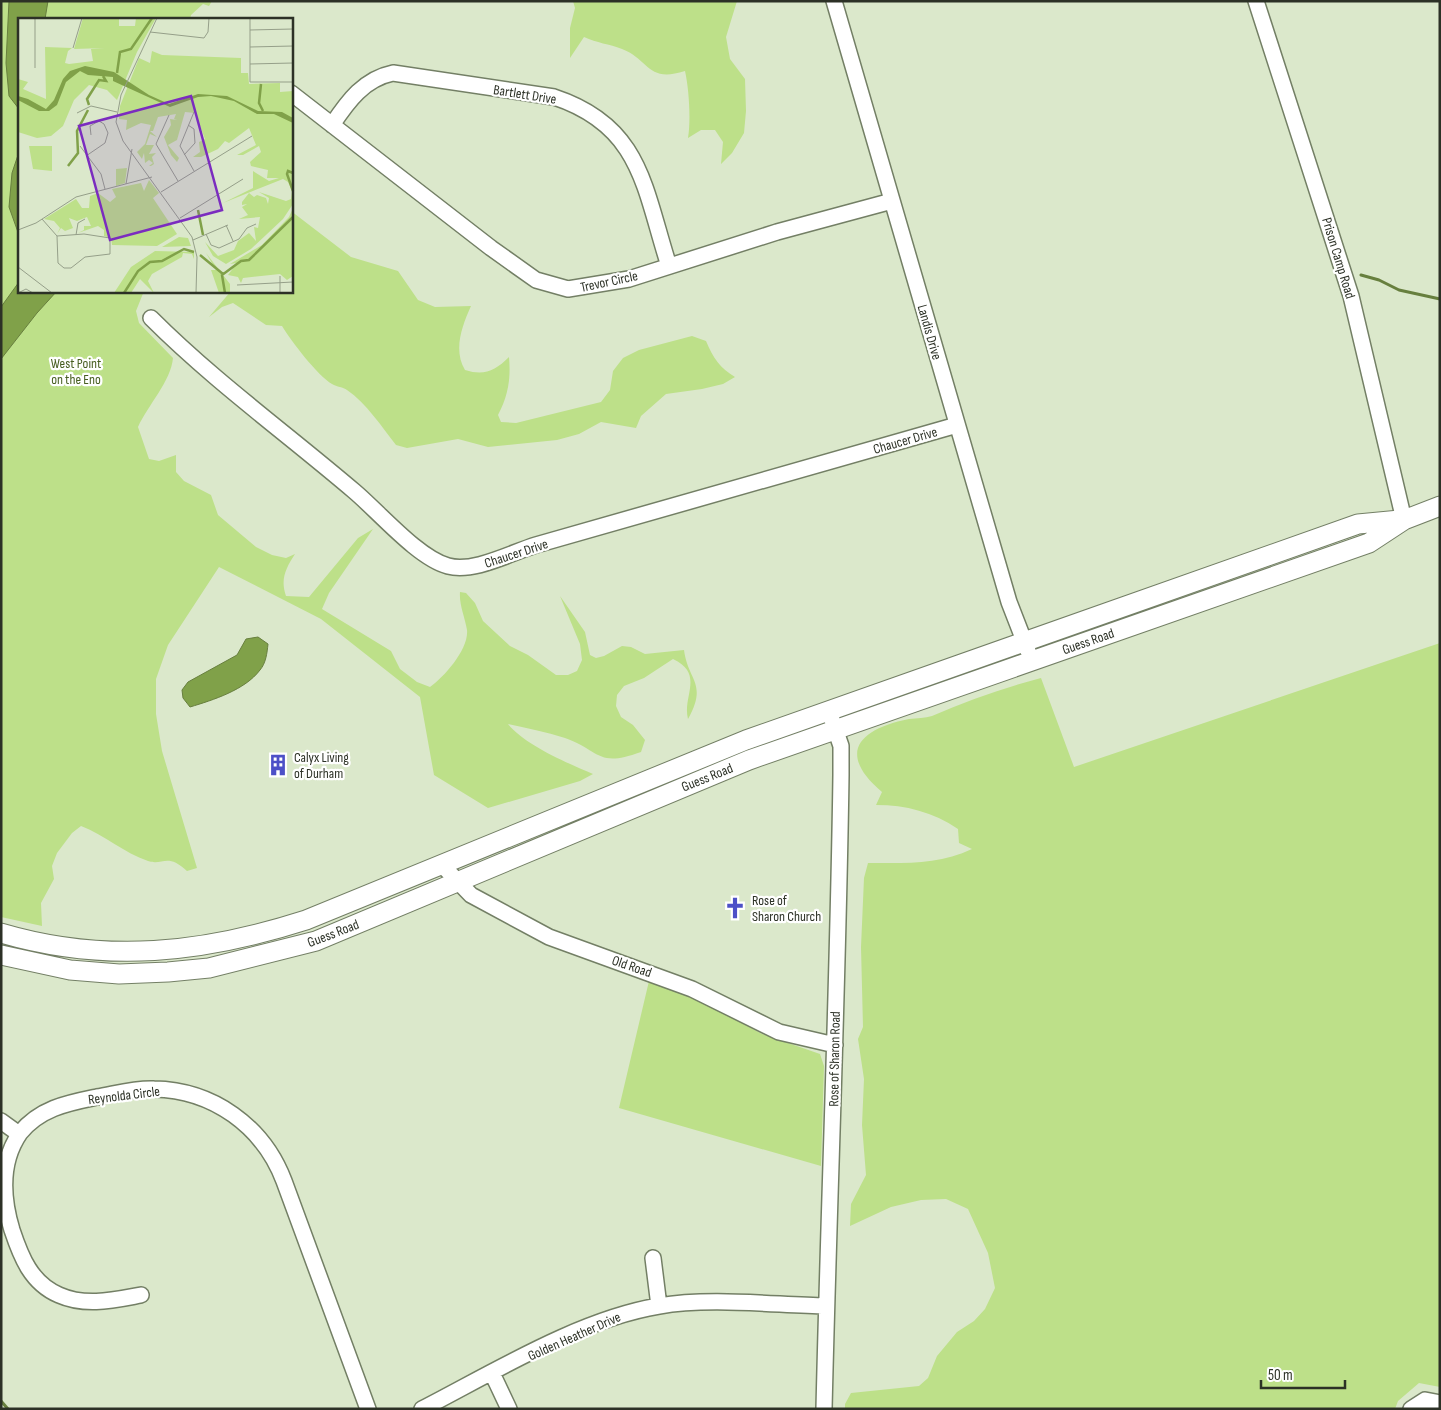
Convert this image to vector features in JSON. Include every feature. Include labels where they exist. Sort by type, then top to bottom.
[{"type":"main road","name":"Guess Road","points":[[1,955],[70,970],[119,974],[209,968],[316,941],[669,792],[836,729],[1369,543],[1404,520],[1440,506]]},
{"type":"main road","name":"Guess Road","points":[[1,933],[60,946],[110,953],[147,952],[211,946],[259,935],[306,920],[728,747],[1358,524],[1404,520]]},
{"type":"street","name":"Landis Drive","points":[[834,1],[957,425],[1023,643],[1033,661]]},
{"type":"street","name":"Prison Camp Road","points":[[1256,1],[1351,296],[1404,520]]},
{"type":"street","name":"Bartlett Drive","points":[[332,125],[365,85],[381,76],[393,74],[554,97],[571,103],[603,122],[634,158],[642,176],[669,266]]},
{"type":"street","name":"Trevor Circle","points":[[292,94],[491,248],[536,280],[552,286],[577,289],[629,279],[777,232],[892,201]]},
{"type":"street","name":"Chaucer Drive","points":[[151,318],[189,356],[353,490],[410,542],[436,561],[458,568],[479,565],[536,545],[957,425]]},
{"type":"street","name":"Rose of Sharon Road","points":[[824,1409],[841,755],[841,746],[829,711]]},
{"type":"street","name":"Old Road","points":[[442,865],[471,895],[549,937],[692,989],[779,1032],[834,1045]]},
{"type":"street","name":"Reynolda Circle","points":[[141,1295],[99,1302],[72,1300],[48,1288],[32,1274],[19,1252],[2,1191],[5,1163],[19,1134],[40,1114],[65,1104],[151,1088],[180,1091],[198,1096],[230,1111],[245,1122],[269,1149],[278,1164],[368,1409]]},
{"type":"street","points":[[1,1121],[19,1134]]},
{"type":"street","points":[[653,1258],[659,1306]]},
{"type":"street","name":"Golden Heather Drive","points":[[422,1409],[567,1336],[609,1318],[659,1306],[695,1303],[826,1306]]},
{"type":"street","points":[[492,1373],[509,1409]]},
{"type":"street","points":[[1415,1406],[1425,1400],[1440,1403]]},
{"type":"green space","name":"West Point on the Eno","points":[[1,1],[212,1],[209,6],[203,4],[190,18],[18,18],[18,292],[144,292],[136,311],[139,323],[173,358],[164,384],[138,427],[149,459],[159,461],[176,455],[176,472],[184,481],[211,495],[218,515],[256,547],[272,555],[286,558],[295,554],[285,574],[284,590],[286,596],[309,597],[358,538],[373,529],[329,593],[322,609],[391,651],[400,669],[417,682],[430,687],[448,670],[464,646],[467,630],[461,606],[460,592],[466,593],[475,603],[483,621],[510,646],[528,655],[556,675],[568,675],[577,671],[582,660],[580,644],[560,596],[585,632],[590,655],[596,658],[604,656],[622,646],[631,647],[645,654],[684,650],[697,690],[694,707],[688,719],[690,679],[688,671],[683,665],[673,659],[644,678],[624,686],[617,695],[616,706],[621,717],[633,725],[645,740],[641,752],[627,757],[607,758],[565,738],[508,724],[515,732],[536,746],[559,759],[593,774],[580,781],[488,808],[434,775],[420,697],[321,619],[219,567],[168,645],[156,679],[156,714],[162,751],[197,868],[187,871],[175,862],[153,862],[139,858],[81,826],[72,833],[57,853],[52,866],[54,879],[41,903],[42,926],[1,917]]},
{"type":"green space","points":[[573,1],[737,1],[726,37],[730,59],[745,79],[746,111],[744,133],[732,153],[721,164],[723,142],[715,130],[701,130],[688,138],[689,104],[685,71],[673,74],[656,72],[622,49],[584,37],[570,58],[570,28],[575,8]]},
{"type":"green space","points":[[292,212],[351,257],[398,271],[418,300],[435,307],[471,306],[462,330],[459,346],[461,362],[465,370],[472,372],[489,371],[499,366],[509,357],[510,373],[508,387],[498,415],[501,422],[516,423],[601,402],[610,390],[613,371],[623,358],[639,350],[692,336],[706,341],[711,353],[718,362],[735,377],[723,384],[666,394],[641,416],[636,428],[601,422],[579,434],[557,440],[488,447],[458,439],[407,448],[396,445],[354,395],[326,380],[298,349],[282,326],[266,325],[233,303],[222,307],[209,317],[230,292],[292,292]]},
{"type":"green space","points":[[1440,643],[1440,1387],[1419,1383],[1398,1401],[1395,1409],[845,1409],[845,1404],[851,1393],[919,1386],[928,1378],[937,1356],[957,1332],[974,1321],[985,1309],[995,1288],[988,1253],[968,1209],[946,1199],[921,1200],[891,1207],[850,1226],[851,1204],[866,1175],[862,1125],[864,1079],[858,1039],[863,1027],[861,947],[864,878],[868,863],[922,862],[947,858],[972,849],[959,843],[958,829],[939,818],[909,808],[876,805],[882,792],[868,778],[860,766],[857,754],[866,736],[892,723],[932,716],[985,695],[1041,678],[1074,767]]},
{"type":"green space","points":[[649,981],[692,996],[762,1034],[820,1054],[824,1066],[821,1166],[619,1108]]},
{"type":"shaded area","points":[[9,1],[48,1],[45,18],[18,18],[18,108],[9,96],[6,63]]},
{"type":"shaded area","points":[[18,155],[18,232],[9,207],[12,173]]},
{"type":"shaded area","points":[[18,283],[18,292],[56,292],[1,359],[1,307]]},
{"type":"shaded area","points":[[258,637],[268,644],[267,654],[264,664],[254,677],[237,689],[190,707],[183,698],[182,690],[188,682],[237,655],[246,639]]},
{"type":"waterway","points":[[1361,275],[1379,280],[1399,290],[1440,299]]},
{"type":"waterway","points":[[1,1401],[8,1409]]},
{"type":"place","name":"Calyx Living of Durham","points":[[278,765]]},
{"type":"place","name":"Rose of Sharon Church","points":[[735,908]]}]
